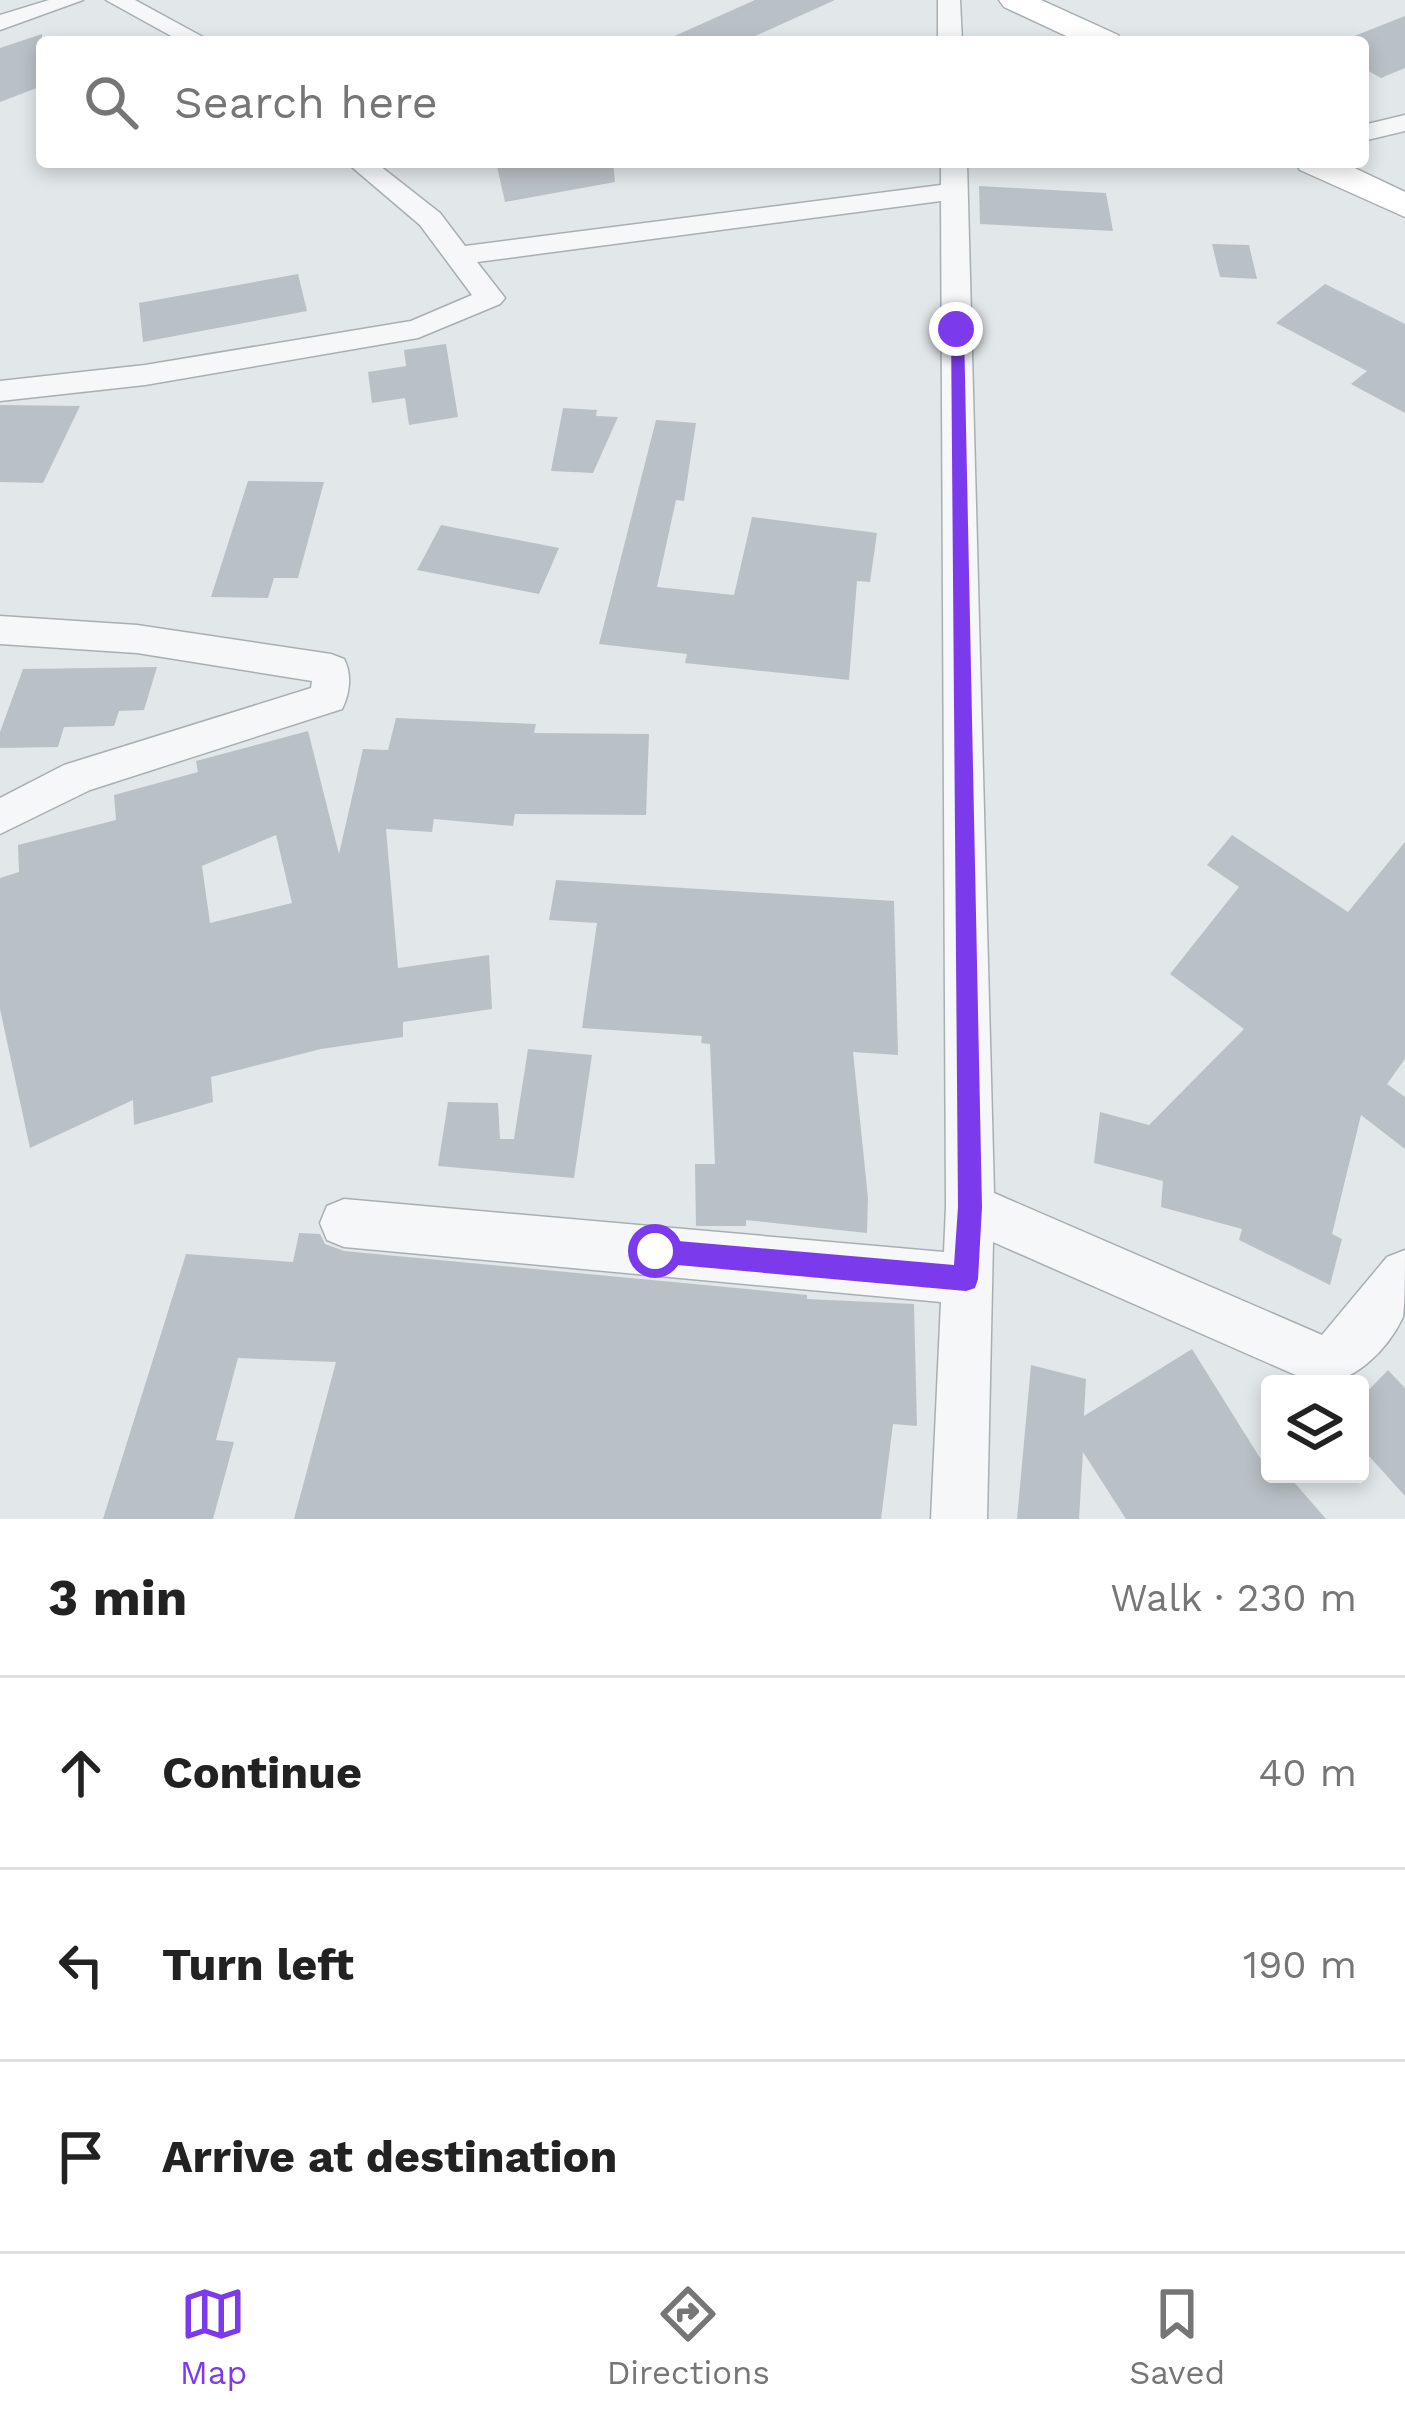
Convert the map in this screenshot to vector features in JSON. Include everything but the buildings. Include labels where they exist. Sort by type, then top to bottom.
[{"type":"main road","points":[[975,0],[1049,36]]},
{"type":"main road","points":[[1015,0],[1093,36]]},
{"type":"main road","points":[[1369,165],[1405,182]]},
{"type":"main road","points":[[1326,168],[1405,206]]},
{"type":"street","points":[[0,23],[72,0]]},
{"type":"street","points":[[118,0],[188,36]]},
{"type":"street","points":[[949,0],[950,36]]},
{"type":"street","points":[[1369,132],[1405,123]]},
{"type":"street","points":[[0,391],[145,375],[418,329],[490,298],[430,218],[367,168]]},
{"type":"street","points":[[457,256],[954,176],[970,1207],[959,1519]]},
{"type":"street","points":[[0,630],[137,639],[331,669],[328,698],[78,777],[0,817]]},
{"type":"street","points":[[970,1207],[1325,1362],[1344,1351],[1405,1275]]},
{"type":"street","points":[[344,1223],[966,1279]]},
{"type":"route","points":[[655,1251],[966,1279],[970,1207],[956,329]]}]
